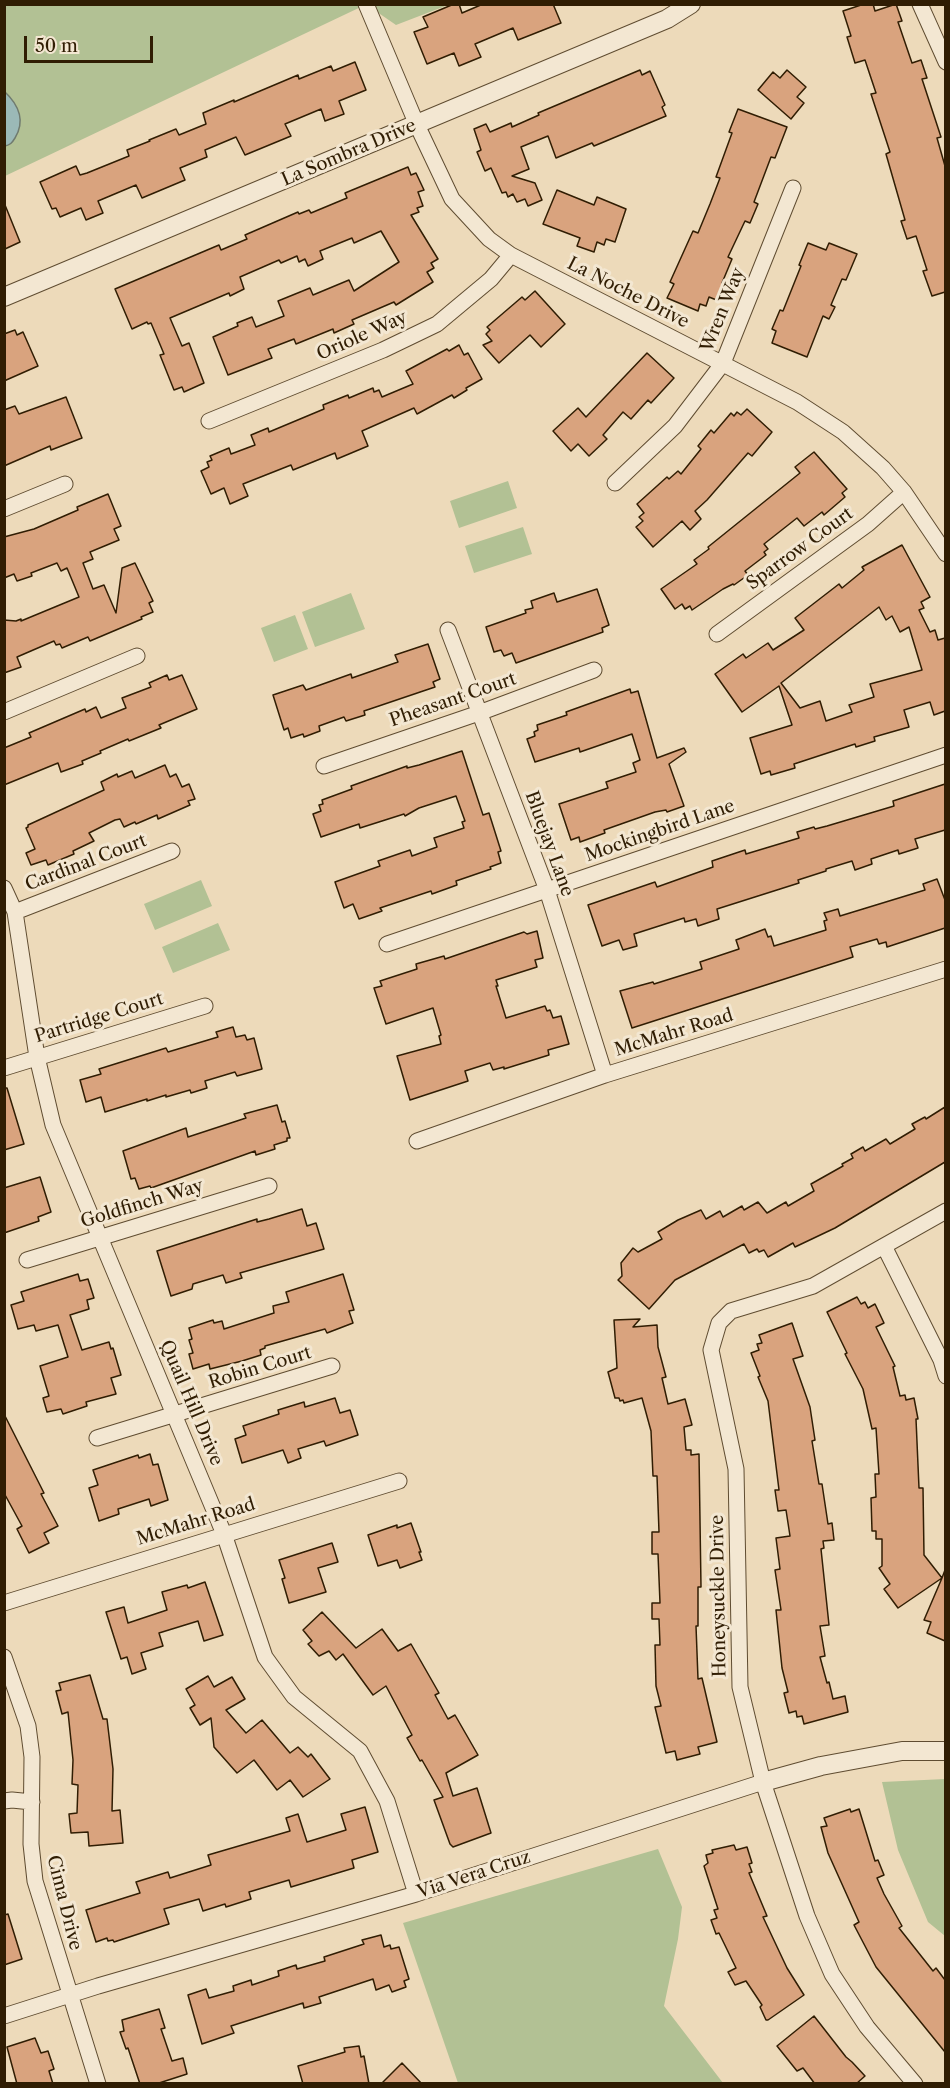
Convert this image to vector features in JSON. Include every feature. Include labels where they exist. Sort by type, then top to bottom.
[{"type":"street","name":"La Noche Drive","points":[[366,4],[417,125],[452,199],[489,239],[511,255],[797,402],[843,432],[883,468],[904,492],[945,554]]},
{"type":"street","name":"La Sombra Drive","points":[[4,297],[667,20],[691,4]]},
{"type":"street","points":[[920,4],[945,62]]},
{"type":"street","name":"Wren Way","points":[[615,483],[675,426],[723,363],[793,188]]},
{"type":"street","name":"Oriole Way","points":[[209,421],[383,350],[436,324],[491,279],[511,255]]},
{"type":"street","points":[[4,509],[65,484]]},
{"type":"street","name":"Sparrow Court","points":[[717,634],[868,525],[904,492]]},
{"type":"street","name":"Bluejay Lane","points":[[448,630],[547,890],[605,1075]]},
{"type":"street","points":[[4,712],[137,656]]},
{"type":"street","name":"Pheasant Court","points":[[324,766],[479,713],[594,670]]},
{"type":"street","name":"Mockingbird Lane","points":[[387,944],[945,755]]},
{"type":"street","name":"Cardinal Court","points":[[15,912],[172,851]]},
{"type":"street","name":"Quail Hill Drive","points":[[4,888],[15,912],[38,1057],[53,1125],[224,1534],[265,1657],[294,1697],[360,1751],[387,1801],[417,1894]]},
{"type":"street","name":"McMahr Road","points":[[417,1141],[605,1075],[945,969]]},
{"type":"street","name":"Partridge Court","points":[[4,1068],[205,1005]]},
{"type":"street","name":"Goldfinch Way","points":[[27,1260],[269,1186]]},
{"type":"street","name":"Honeysuckle Drive","points":[[915,2084],[867,2026],[832,1974],[807,1916],[763,1782],[740,1687],[736,1469],[711,1350],[719,1323],[731,1311],[813,1287],[945,1211]]},
{"type":"street","points":[[884,1246],[941,1360],[945,1376]]},
{"type":"street","name":"Robin Court","points":[[97,1438],[332,1366]]},
{"type":"street","name":"McMahr Road","points":[[4,1603],[370,1491],[399,1480]]},
{"type":"street","name":"Cima Drive","points":[[4,1658],[28,1726],[32,1757],[31,1844],[35,1881],[98,2084]]},
{"type":"street","name":"Via Vera Cruz","points":[[4,2016],[417,1894],[763,1782],[821,1766],[902,1751],[945,1751]]},
{"type":"street","points":[[4,1801],[32,1802]]},
{"type":"green space","points":[[5,5],[365,5],[5,176]]},
{"type":"green space","points":[[367,5],[448,5],[396,25]]},
{"type":"green space","points":[[508,481],[517,508],[459,528],[450,501]]},
{"type":"green space","points":[[523,527],[532,554],[474,573],[465,546]]},
{"type":"green space","points":[[351,593],[365,629],[315,647],[302,612]]},
{"type":"green space","points":[[295,615],[308,649],[274,662],[261,628]]},
{"type":"green space","points":[[201,880],[212,906],[155,930],[144,904]]},
{"type":"green space","points":[[218,923],[230,950],[173,973],[162,947]]},
{"type":"green space","points":[[946,1779],[945,1936],[928,1922],[898,1850],[882,1782]]},
{"type":"green space","points":[[658,1849],[682,1907],[664,2006],[723,2083],[458,2083],[403,1923]]},
{"type":"water","points":[[4,91],[17,107],[20,119],[15,138],[11,144],[5,146]]},
{"type":"building","points":[[459,4],[462,13],[483,4],[553,4],[561,23],[518,40],[513,28],[475,44],[481,57],[459,66],[454,53],[427,64],[414,32],[428,27],[423,17]]},
{"type":"building","points":[[864,4],[873,4],[875,11],[896,4],[902,21],[898,22],[912,63],[921,60],[927,78],[922,79],[941,137],[937,138],[945,166],[945,292],[932,296],[923,271],[927,270],[916,236],[907,239],[901,221],[905,220],[886,154],[890,152],[871,94],[876,93],[865,60],[855,63],[847,37],[851,36],[843,11]]},
{"type":"building","points":[[355,62],[366,90],[339,101],[344,114],[325,121],[321,109],[285,124],[291,136],[245,155],[236,137],[205,150],[207,157],[180,168],[185,180],[142,198],[136,185],[98,201],[103,213],[86,220],[81,208],[60,217],[56,208],[52,209],[40,182],[76,166],[80,175],[87,173],[129,156],[127,150],[149,140],[176,129],[179,135],[206,124],[203,113],[234,100],[234,102],[298,75],[299,79],[331,66],[333,71]]},
{"type":"building","points":[[640,70],[642,75],[650,71],[665,105],[662,107],[666,116],[594,146],[592,143],[556,158],[548,136],[521,147],[529,169],[512,176],[535,183],[542,200],[528,206],[525,199],[517,202],[513,194],[508,197],[506,192],[502,193],[491,168],[485,171],[477,152],[481,150],[474,129],[486,124],[490,132],[511,123],[512,127],[539,115],[538,113]]},
{"type":"building","points":[[787,70],[806,87],[797,97],[804,103],[791,119],[758,90],[773,72],[780,78]]},
{"type":"building","points":[[738,109],[787,127],[775,158],[771,157],[754,202],[758,204],[750,223],[745,221],[728,257],[732,259],[722,283],[725,285],[719,301],[709,297],[706,306],[700,304],[698,311],[667,298],[674,284],[670,282],[693,231],[698,233],[710,204],[720,178],[716,177]]},
{"type":"building","points":[[408,167],[411,175],[416,173],[424,190],[418,192],[423,206],[417,208],[419,212],[411,215],[438,259],[431,263],[434,268],[427,272],[433,282],[396,305],[394,302],[352,320],[354,324],[334,333],[333,329],[296,344],[294,339],[268,349],[272,358],[228,375],[213,337],[252,317],[256,327],[284,316],[278,301],[310,288],[313,295],[349,280],[354,291],[399,262],[381,231],[354,243],[352,238],[320,251],[323,259],[308,266],[305,259],[299,262],[297,256],[281,263],[279,260],[240,277],[244,289],[170,318],[182,346],[189,343],[204,383],[184,392],[182,387],[174,390],[160,355],[164,354],[151,323],[147,322],[132,329],[115,289],[219,245],[221,250],[247,239],[245,235],[298,212],[299,214],[309,210],[311,213],[347,198],[345,193]]},
{"type":"building","points":[[557,190],[594,205],[597,197],[626,209],[615,242],[606,239],[604,245],[597,242],[594,252],[577,246],[580,238],[543,224]]},
{"type":"building","points":[[5,205],[20,242],[5,249]]},
{"type":"building","points":[[808,243],[826,250],[829,243],[857,254],[846,280],[842,279],[831,305],[835,307],[829,319],[823,316],[807,357],[772,343],[776,331],[772,329],[780,310],[783,311]]},
{"type":"building","points":[[535,291],[565,324],[541,347],[530,335],[499,363],[483,345],[492,341],[486,334],[490,330],[487,327],[522,297],[525,300]]},
{"type":"building","points":[[15,330],[17,335],[23,332],[38,366],[4,381],[4,334]]},
{"type":"building","points":[[459,345],[464,355],[468,353],[482,379],[454,398],[452,395],[417,414],[414,408],[362,431],[368,446],[337,459],[335,453],[293,470],[291,465],[243,484],[248,496],[230,504],[224,488],[211,494],[201,471],[209,467],[207,462],[212,460],[210,456],[229,448],[231,454],[255,445],[251,435],[268,428],[269,432],[324,409],[323,405],[348,395],[349,398],[373,388],[374,392],[379,390],[382,397],[413,384],[406,371]]},
{"type":"building","points":[[647,353],[674,378],[651,403],[648,400],[631,419],[623,412],[603,435],[607,439],[589,456],[578,444],[571,451],[553,431],[578,408],[586,417]]},
{"type":"building","points":[[66,397],[82,438],[51,450],[50,446],[4,466],[4,410],[15,406],[19,414]]},
{"type":"building","points":[[747,409],[772,432],[752,456],[748,453],[695,511],[701,519],[690,530],[682,521],[653,547],[636,527],[643,521],[639,517],[644,513],[637,504],[667,477],[669,479],[678,471],[681,474],[701,449],[698,446],[711,430],[714,433],[731,413],[734,416],[737,412],[741,415]]},
{"type":"building","points":[[814,452],[847,489],[842,493],[845,497],[824,515],[822,512],[804,526],[797,518],[764,544],[768,549],[764,552],[766,555],[745,571],[748,575],[734,585],[723,589],[692,610],[690,606],[685,609],[682,604],[675,609],[661,589],[697,564],[694,560],[709,549],[708,547],[800,473],[795,467]]},
{"type":"building","points":[[108,494],[121,526],[114,529],[119,540],[90,552],[93,559],[83,563],[93,589],[104,585],[116,613],[122,568],[135,563],[153,601],[149,603],[153,612],[90,641],[88,637],[62,648],[54,641],[17,657],[21,667],[4,673],[4,620],[21,619],[21,621],[79,597],[67,568],[61,571],[57,563],[17,581],[14,574],[4,578],[4,537],[34,529]]},
{"type":"building","points":[[902,545],[930,597],[921,602],[924,608],[919,610],[930,632],[935,630],[938,640],[945,638],[945,711],[934,715],[930,702],[904,710],[909,727],[874,737],[875,741],[856,747],[855,744],[794,764],[795,768],[771,775],[770,771],[761,774],[750,738],[792,725],[779,686],[742,712],[715,674],[743,654],[746,658],[768,643],[773,650],[804,630],[795,618],[839,584],[842,588],[864,570],[862,567]],"holes":[[[879,607],[886,620],[892,616],[900,632],[909,627],[922,670],[870,684],[874,697],[849,705],[852,712],[826,721],[820,701],[800,708],[781,683]]]},
{"type":"building","points":[[597,589],[609,625],[602,628],[603,632],[516,663],[512,653],[504,656],[501,650],[494,652],[486,627],[526,613],[525,610],[533,608],[531,601],[554,593],[557,602]]},
{"type":"building","points":[[428,644],[440,679],[433,682],[435,687],[364,711],[365,715],[346,721],[344,717],[319,726],[320,731],[304,737],[303,734],[291,738],[288,728],[284,730],[273,695],[303,685],[306,690],[351,674],[352,678],[398,662],[395,655]]},
{"type":"building","points":[[167,675],[169,680],[182,675],[197,709],[159,725],[161,728],[100,751],[101,753],[82,761],[83,764],[61,772],[58,763],[4,785],[4,748],[31,737],[29,733],[85,709],[86,712],[96,707],[101,718],[126,708],[122,698],[151,687],[149,683]]},
{"type":"building","points":[[630,689],[631,693],[638,691],[657,758],[684,748],[686,752],[669,764],[684,806],[667,812],[666,810],[655,812],[604,830],[605,833],[580,842],[579,837],[571,840],[559,804],[608,788],[606,782],[636,772],[633,763],[640,760],[632,734],[580,752],[579,748],[535,762],[527,739],[535,736],[534,732],[538,730],[537,725]]},
{"type":"building","points":[[462,751],[483,815],[489,813],[501,851],[498,852],[501,863],[490,867],[491,869],[456,881],[457,885],[380,908],[382,911],[359,919],[353,904],[344,908],[335,882],[380,866],[378,861],[410,850],[412,856],[437,847],[434,838],[464,828],[462,822],[465,821],[456,796],[419,808],[405,816],[404,814],[360,828],[359,824],[321,837],[313,814],[321,811],[319,805],[323,804],[322,800],[352,789],[351,786],[407,766],[407,768],[419,765]]},
{"type":"building","points":[[165,765],[170,777],[176,774],[182,787],[189,784],[195,799],[188,801],[190,805],[158,819],[157,815],[124,827],[120,819],[115,820],[89,833],[94,841],[73,851],[74,854],[48,865],[46,860],[31,865],[26,853],[35,849],[26,828],[28,825],[104,790],[101,782],[117,774],[118,777],[132,771],[135,778]]},
{"type":"building","points":[[945,784],[945,830],[915,839],[918,848],[899,854],[898,850],[871,859],[872,864],[855,870],[852,861],[826,869],[826,871],[798,880],[799,883],[717,909],[719,919],[698,926],[696,919],[685,922],[684,918],[634,934],[637,946],[623,950],[619,940],[602,946],[588,905],[655,882],[657,887],[713,867],[712,861],[745,850],[746,854],[799,838],[797,832],[827,826],[894,806],[893,801]]},
{"type":"building","points":[[937,879],[945,900],[945,928],[887,947],[886,942],[879,944],[877,939],[850,947],[853,957],[632,1028],[620,991],[653,982],[654,984],[702,969],[700,962],[739,949],[736,940],[765,929],[768,937],[771,936],[774,946],[826,930],[824,921],[827,920],[824,913],[838,909],[840,916],[925,890],[923,884]]},
{"type":"building","points":[[537,931],[543,958],[535,960],[537,967],[496,980],[498,986],[496,986],[506,1018],[545,1006],[547,1011],[550,1010],[553,1018],[561,1016],[569,1044],[548,1050],[549,1055],[504,1069],[504,1067],[493,1070],[490,1063],[465,1071],[468,1081],[410,1100],[397,1056],[441,1044],[439,1036],[441,1035],[433,1008],[386,1024],[374,988],[382,986],[380,981],[417,969],[416,964],[444,956],[445,959],[524,932],[527,934]]},
{"type":"building","points":[[233,1027],[236,1037],[245,1035],[247,1040],[254,1038],[262,1069],[237,1076],[235,1072],[205,1081],[207,1088],[191,1093],[190,1090],[147,1101],[147,1099],[105,1112],[101,1097],[86,1102],[80,1080],[101,1074],[99,1069],[166,1048],[168,1052],[218,1037],[216,1032]]},
{"type":"building","points":[[4,1088],[7,1088],[24,1144],[4,1150]]},
{"type":"building","points":[[277,1105],[290,1138],[274,1145],[275,1149],[256,1155],[255,1151],[151,1188],[150,1186],[139,1189],[135,1178],[131,1179],[123,1151],[186,1128],[188,1137],[246,1118],[244,1114]]},
{"type":"building","points":[[945,1107],[945,1162],[835,1228],[795,1247],[793,1243],[768,1257],[764,1250],[759,1252],[757,1249],[749,1253],[744,1244],[675,1280],[649,1309],[618,1280],[622,1276],[621,1263],[633,1248],[638,1252],[662,1239],[658,1232],[678,1220],[701,1210],[706,1219],[720,1211],[723,1217],[742,1206],[744,1210],[758,1202],[767,1213],[786,1202],[788,1206],[814,1191],[811,1184],[843,1166],[842,1164],[853,1158],[851,1154],[863,1147],[865,1151],[886,1139],[890,1144],[915,1129],[912,1124],[925,1117],[926,1119]]},
{"type":"building","points":[[40,1177],[51,1212],[38,1217],[39,1221],[4,1233],[4,1188]]},
{"type":"building","points":[[302,1209],[307,1226],[316,1223],[324,1249],[240,1273],[242,1278],[226,1283],[223,1275],[193,1284],[192,1289],[171,1296],[157,1251],[257,1219],[257,1222]]},
{"type":"building","points":[[78,1274],[80,1281],[88,1279],[94,1298],[87,1300],[89,1309],[70,1315],[82,1350],[109,1342],[121,1375],[111,1378],[116,1394],[86,1402],[87,1406],[63,1414],[61,1409],[47,1412],[43,1398],[49,1396],[40,1366],[68,1357],[58,1325],[36,1331],[34,1325],[18,1329],[11,1305],[24,1301],[21,1292]]},
{"type":"building","points":[[343,1274],[354,1310],[349,1311],[353,1323],[327,1333],[325,1329],[265,1346],[260,1350],[261,1355],[242,1361],[210,1369],[209,1364],[193,1369],[189,1354],[193,1353],[189,1340],[192,1339],[189,1328],[213,1320],[214,1323],[222,1321],[224,1329],[274,1313],[273,1306],[289,1302],[286,1292]]},
{"type":"building","points":[[857,1297],[861,1304],[865,1302],[868,1308],[875,1304],[884,1323],[876,1327],[895,1366],[893,1367],[900,1396],[905,1395],[906,1400],[914,1398],[918,1419],[916,1419],[919,1488],[923,1488],[924,1555],[942,1578],[898,1608],[884,1589],[890,1584],[879,1568],[882,1566],[882,1539],[876,1539],[876,1531],[872,1531],[871,1498],[876,1497],[875,1474],[879,1474],[876,1428],[872,1429],[863,1389],[827,1312]]},
{"type":"building","points":[[640,1319],[633,1327],[657,1325],[658,1347],[666,1377],[662,1378],[668,1404],[685,1399],[692,1425],[684,1427],[686,1450],[691,1450],[691,1455],[699,1454],[701,1587],[698,1587],[698,1626],[696,1626],[698,1679],[702,1678],[717,1742],[698,1747],[700,1754],[677,1760],[675,1751],[666,1753],[655,1707],[661,1706],[656,1686],[655,1645],[660,1645],[659,1619],[652,1619],[652,1603],[660,1603],[658,1554],[652,1554],[652,1532],[659,1532],[657,1476],[653,1476],[651,1431],[642,1398],[624,1403],[623,1400],[615,1398],[608,1372],[617,1368],[614,1320]]},
{"type":"building","points":[[792,1323],[803,1356],[793,1359],[810,1407],[815,1440],[812,1441],[819,1484],[822,1484],[828,1524],[832,1523],[834,1540],[823,1541],[824,1548],[821,1549],[829,1625],[820,1626],[825,1656],[820,1657],[833,1699],[845,1696],[848,1712],[804,1724],[802,1716],[797,1717],[796,1711],[789,1713],[784,1693],[788,1692],[782,1668],[776,1610],[781,1610],[775,1570],[780,1569],[776,1538],[790,1536],[786,1510],[778,1511],[775,1490],[779,1490],[768,1401],[751,1353],[759,1350],[757,1344],[762,1343],[759,1335]]},
{"type":"building","points":[[335,1398],[340,1413],[350,1410],[358,1435],[326,1446],[324,1441],[298,1449],[301,1458],[288,1463],[283,1450],[242,1463],[235,1439],[246,1435],[243,1426],[279,1414],[278,1410],[304,1402],[305,1407]]},
{"type":"building","points":[[4,1414],[58,1526],[44,1533],[49,1543],[29,1553],[17,1529],[22,1526],[4,1493]]},
{"type":"building","points":[[150,1454],[153,1465],[158,1464],[168,1500],[151,1506],[149,1499],[118,1509],[119,1514],[99,1521],[89,1488],[98,1485],[93,1470],[138,1455],[139,1458]]},
{"type":"building","points":[[411,1523],[422,1560],[400,1568],[397,1560],[378,1566],[368,1535],[397,1525],[397,1528]]},
{"type":"building","points":[[332,1543],[338,1562],[318,1568],[326,1592],[289,1603],[279,1560]]},
{"type":"building","points":[[945,1570],[945,1641],[927,1633],[931,1622],[924,1620]]},
{"type":"building","points":[[205,1582],[223,1635],[204,1641],[198,1621],[159,1633],[163,1646],[141,1653],[146,1669],[132,1674],[127,1657],[121,1659],[106,1612],[124,1607],[128,1623],[167,1610],[162,1592],[187,1585],[188,1588]]},
{"type":"building","points":[[322,1612],[356,1648],[382,1629],[398,1651],[411,1644],[439,1693],[435,1695],[448,1719],[455,1715],[478,1755],[446,1773],[453,1796],[477,1788],[491,1833],[453,1847],[450,1844],[434,1800],[443,1797],[407,1738],[412,1735],[386,1686],[373,1695],[343,1654],[336,1660],[329,1651],[319,1656],[308,1644],[312,1641],[303,1630]]},
{"type":"building","points":[[90,1675],[103,1719],[107,1719],[113,1769],[112,1811],[120,1810],[123,1843],[89,1846],[88,1832],[71,1833],[69,1814],[77,1813],[78,1785],[72,1784],[73,1760],[68,1712],[62,1714],[56,1691],[61,1690],[59,1683]]},
{"type":"building","points":[[208,1676],[214,1687],[232,1677],[245,1699],[226,1710],[246,1733],[262,1720],[290,1753],[298,1747],[308,1757],[311,1754],[330,1779],[303,1797],[290,1780],[277,1790],[254,1760],[237,1773],[214,1747],[211,1718],[200,1725],[190,1708],[195,1705],[186,1689]]},
{"type":"building","points":[[365,1807],[378,1852],[352,1860],[354,1868],[291,1887],[289,1880],[249,1892],[251,1899],[226,1907],[225,1904],[203,1911],[199,1899],[164,1909],[169,1924],[114,1942],[113,1940],[108,1941],[107,1938],[96,1942],[86,1910],[140,1893],[136,1882],[168,1872],[170,1878],[211,1865],[208,1855],[290,1831],[286,1818],[298,1814],[307,1842],[346,1830],[341,1814]]},
{"type":"building","points":[[850,1809],[851,1812],[859,1809],[875,1861],[878,1860],[884,1875],[877,1878],[902,1926],[899,1928],[933,1971],[936,1968],[945,1980],[945,2052],[876,1967],[854,1925],[859,1922],[828,1853],[821,1827],[827,1826],[824,1818]]},
{"type":"building","points":[[734,1845],[736,1850],[747,1847],[752,1863],[749,1864],[752,1872],[749,1873],[767,1916],[763,1917],[787,1968],[804,1995],[768,2020],[760,2007],[762,2005],[746,1981],[735,1985],[728,1972],[736,1968],[719,1933],[716,1934],[711,1920],[717,1918],[714,1910],[718,1909],[704,1866],[708,1863],[706,1855],[713,1853],[712,1850]]},
{"type":"building","points":[[8,1914],[22,1959],[4,1965],[4,1915]]},
{"type":"building","points":[[381,1935],[384,1947],[390,1945],[391,1949],[399,1947],[409,1979],[404,1981],[406,1987],[392,1992],[389,1985],[376,1990],[373,1979],[319,1997],[321,2003],[304,2008],[303,2003],[231,2026],[234,2033],[202,2044],[188,1995],[206,1989],[209,1998],[234,1991],[233,1986],[251,1980],[252,1985],[279,1976],[278,1971],[296,1965],[297,1969],[325,1961],[324,1957],[364,1944],[362,1940]]},
{"type":"building","points":[[159,2009],[165,2028],[161,2029],[172,2061],[183,2058],[187,2074],[156,2084],[140,2084],[120,2032],[124,2031],[122,2020]]},
{"type":"building","points":[[814,2016],[846,2057],[865,2076],[856,2084],[815,2084],[803,2068],[797,2071],[777,2046]]},
{"type":"building","points":[[35,2038],[41,2053],[48,2051],[54,2069],[49,2071],[53,2084],[17,2084],[7,2047]]},
{"type":"building","points":[[359,2046],[361,2057],[364,2056],[369,2084],[303,2084],[298,2066],[345,2052],[344,2048]]},
{"type":"building","points":[[402,2063],[422,2084],[381,2084]]}]
